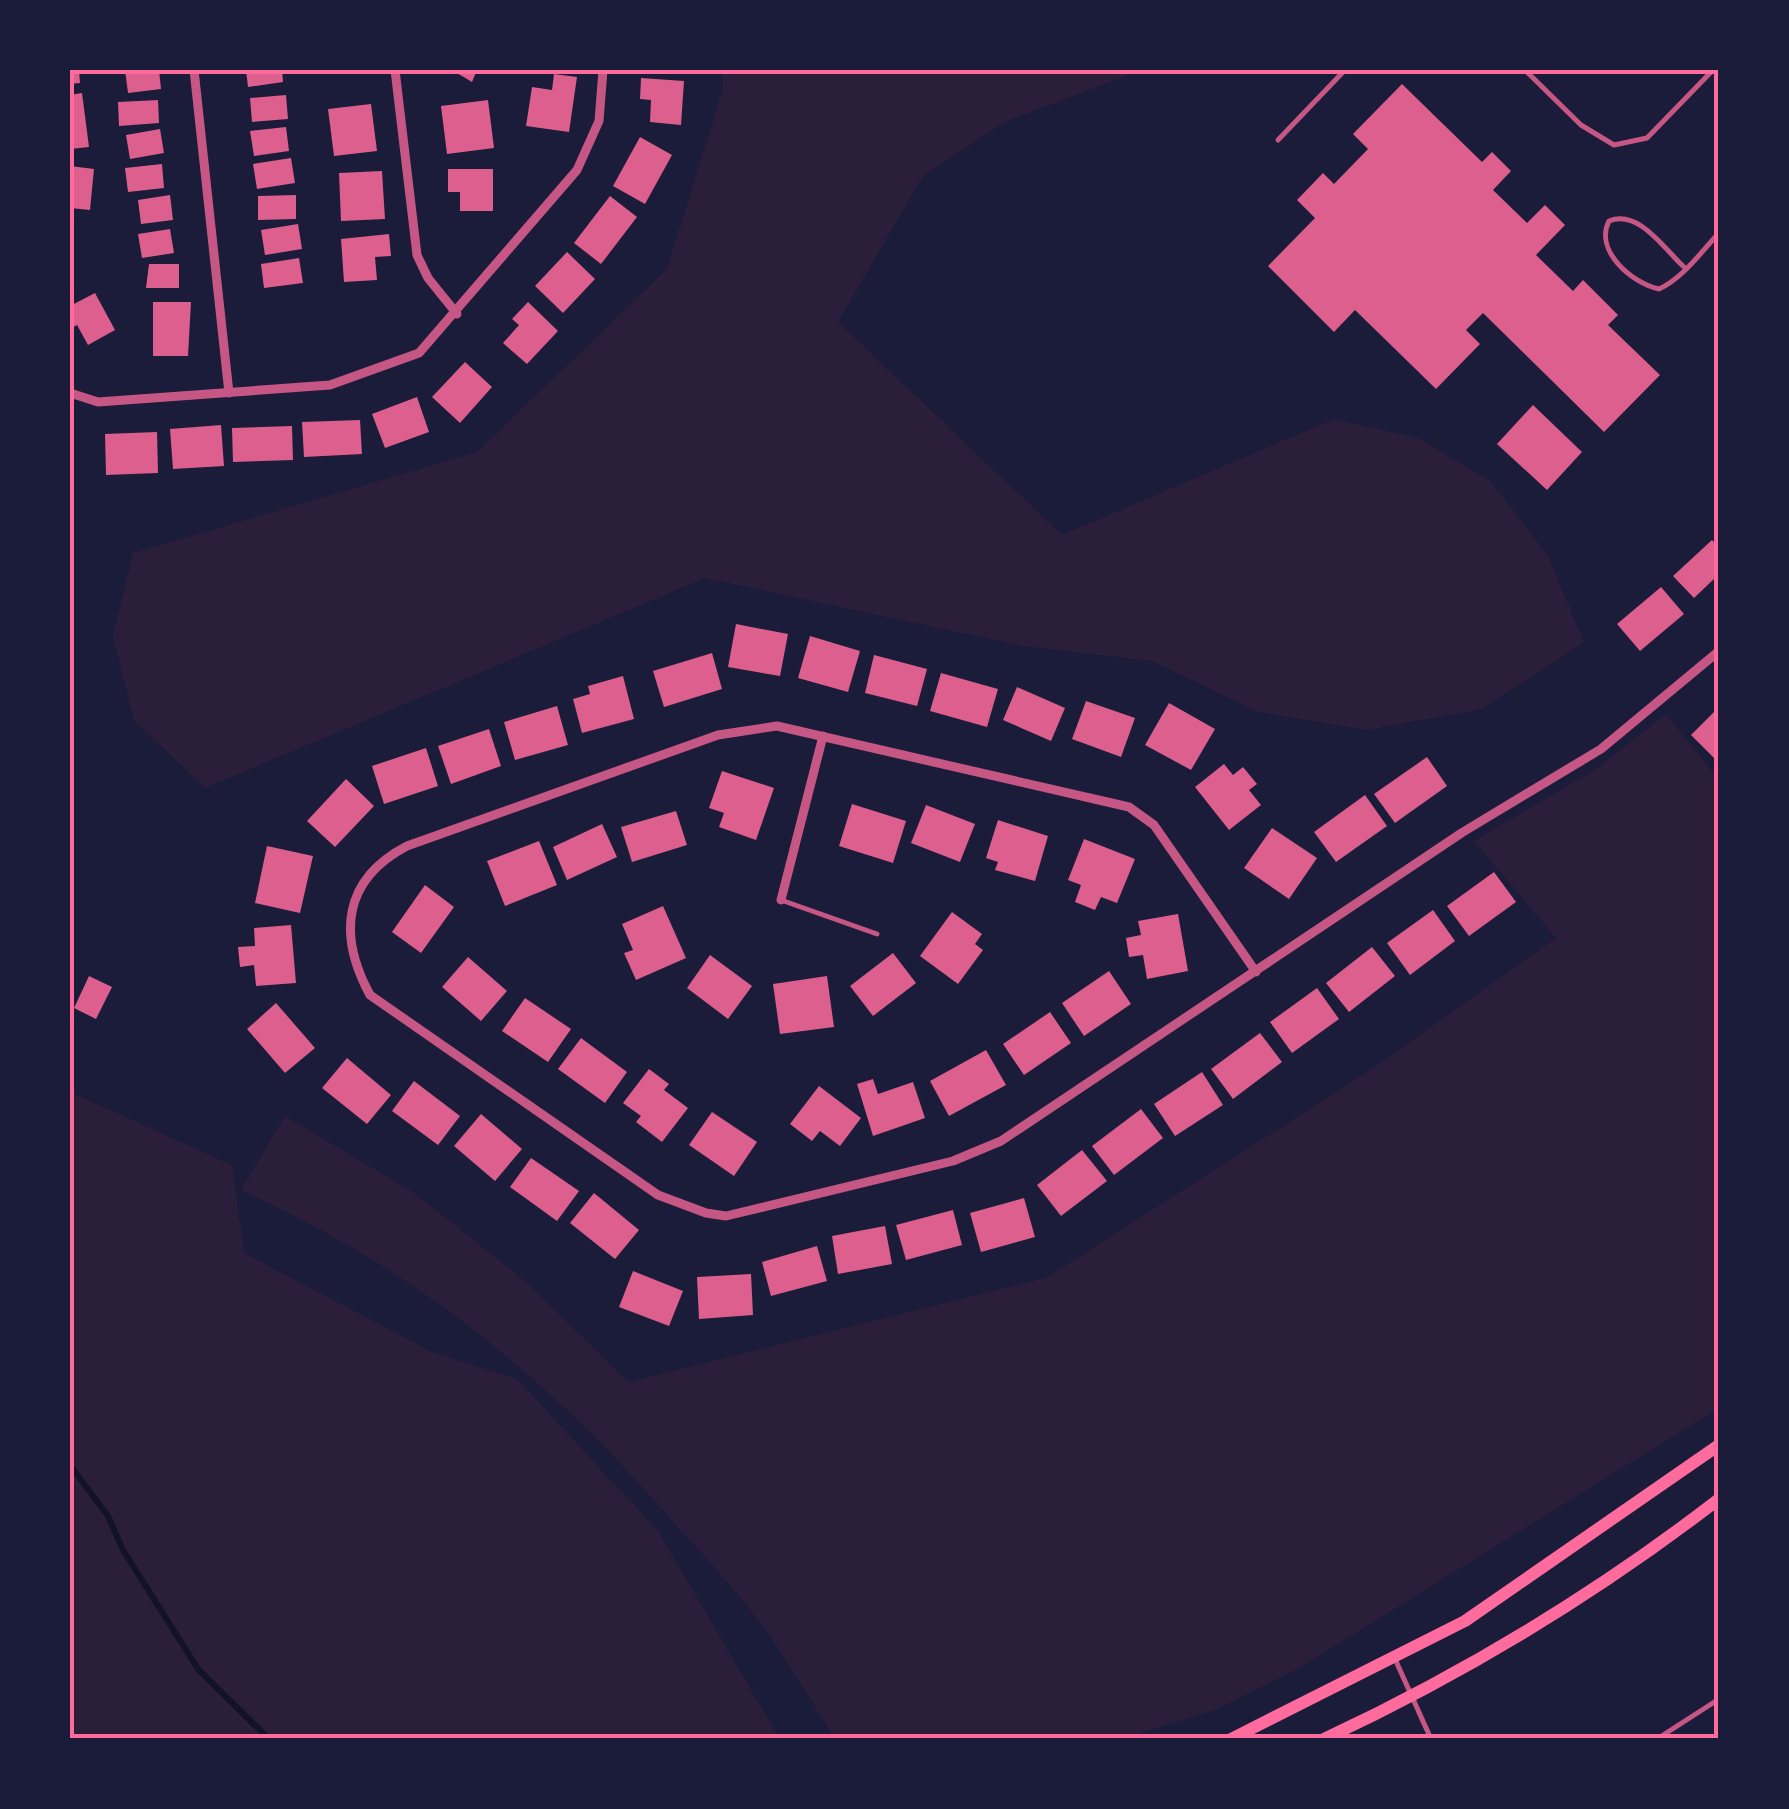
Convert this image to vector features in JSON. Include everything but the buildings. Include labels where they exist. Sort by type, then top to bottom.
[{"type":"main road","points":[[1231,1739],[1465,1621],[1719,1444]]},
{"type":"main road","points":[[1324,1739],[1409,1699],[1595,1592],[1719,1499]]},
{"type":"street","points":[[194,70],[229,394]]},
{"type":"street","points":[[395,70],[418,255],[428,278],[457,314]]},
{"type":"street","points":[[70,394],[98,402],[330,385],[418,353],[457,314],[577,170],[599,121],[603,70]]},
{"type":"street","points":[[1256,972],[1154,824],[1129,807],[777,726],[718,736],[408,846],[390,855],[362,884],[348,922],[352,962],[370,995],[658,1195],[706,1214],[726,1216],[953,1160],[1002,1142],[1256,972],[1463,832],[1602,750],[1719,651]]},
{"type":"street","points":[[781,900],[824,736]]},
{"type":"lane","points":[[1278,140],[1346,70]]},
{"type":"lane","points":[[1525,70],[1582,125],[1614,145],[1648,138],[1713,70]]},
{"type":"lane","points":[[1685,268],[1634,219],[1620,217],[1608,222],[1602,235],[1604,247],[1636,279],[1659,289],[1685,268],[1719,233]]},
{"type":"lane","points":[[781,900],[877,934]]},
{"type":"lane","points":[[1395,1659],[1409,1699],[1431,1739]]},
{"type":"lane","points":[[1657,1739],[1719,1699]]},
{"type":"shaded area","points":[[721,70],[1142,70],[1005,122],[923,176],[838,322],[1062,535],[1334,419],[1418,438],[1490,481],[1547,554],[1584,642],[1482,709],[1367,730],[1258,712],[1152,661],[1023,646],[705,578],[205,788],[134,720],[113,635],[133,553],[477,452],[667,269],[723,89]]},
{"type":"shaded area","points":[[1666,714],[1719,780],[1719,1408],[1299,1668],[1215,1710],[1123,1739],[835,1739],[768,1634],[731,1587],[580,1423],[479,1334],[425,1294],[307,1222],[241,1190],[285,1116],[413,1192],[524,1280],[628,1382],[1046,1278],[1372,1069],[1556,938],[1474,841],[1596,769]]},
{"type":"shaded area","points":[[70,1092],[232,1165],[244,1253],[432,1352],[517,1379],[658,1531],[780,1739],[70,1739]]},
{"type":"waterway","points":[[70,1465],[108,1516],[123,1550],[198,1669],[269,1739]]}]
